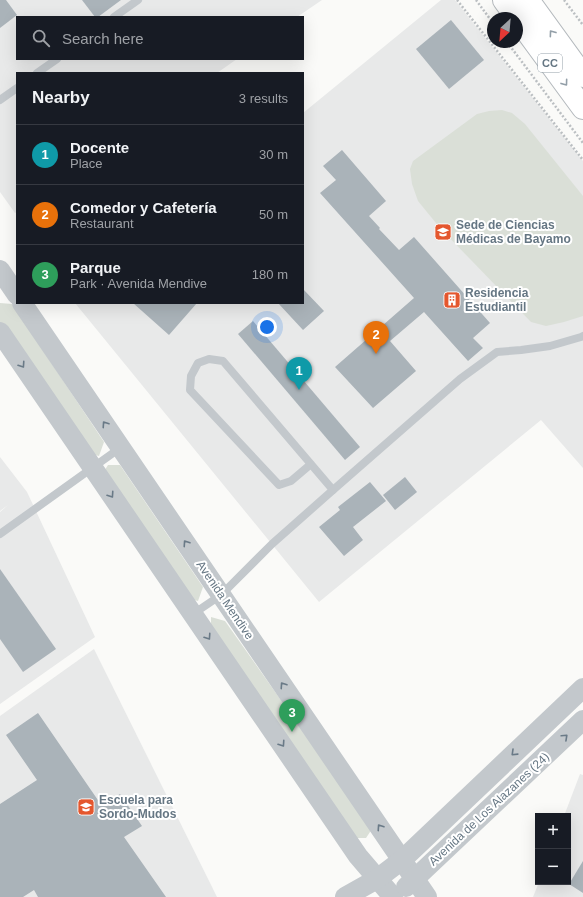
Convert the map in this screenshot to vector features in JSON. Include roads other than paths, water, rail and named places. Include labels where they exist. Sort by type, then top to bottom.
[{"type":"highway","name":"CC","points":[[504,0],[513,12]]},
{"type":"highway","name":"CC","points":[[528,0],[583,76]]},
{"type":"highway","name":"CC","points":[[523,26],[582,103]]},
{"type":"street","points":[[0,270],[16,294]]},
{"type":"street","name":"Avenida Mendive","points":[[23,304],[427,897]]},
{"type":"street","points":[[0,332],[358,856],[393,897]]},
{"type":"street","name":"Avenida de Los Alazanes (24)","points":[[345,897],[377,879],[402,860],[583,688]]},
{"type":"street","name":"Avenida de Los Alazanes (24)","points":[[393,897],[415,879],[583,720]]},
{"type":"lane","points":[[115,16],[138,0]]},
{"type":"lane","points":[[38,72],[56,60]]},
{"type":"lane","points":[[0,100],[16,89]]},
{"type":"lane","points":[[192,614],[221,595],[272,544],[333,490],[460,379],[497,352],[550,346],[581,338],[583,336]]},
{"type":"lane","points":[[310,464],[291,481],[278,485],[190,390],[191,376],[198,363],[209,359],[223,362],[333,490]]},
{"type":"lane","points":[[0,534],[121,447]]},
{"type":"place","name":"Sede de Ciencias Médicas de Bayamo","points":[[443,232]]},
{"type":"place","name":"Residencia Estudiantil","points":[[452,300]]},
{"type":"place","name":"Comedor y Cafetería","points":[[376,354]]},
{"type":"place","name":"Docente","points":[[299,390]]},
{"type":"place","name":"Parque","points":[[292,732]]},
{"type":"place","name":"Escuela para Sordo-Mudos","points":[[86,807]]}]
